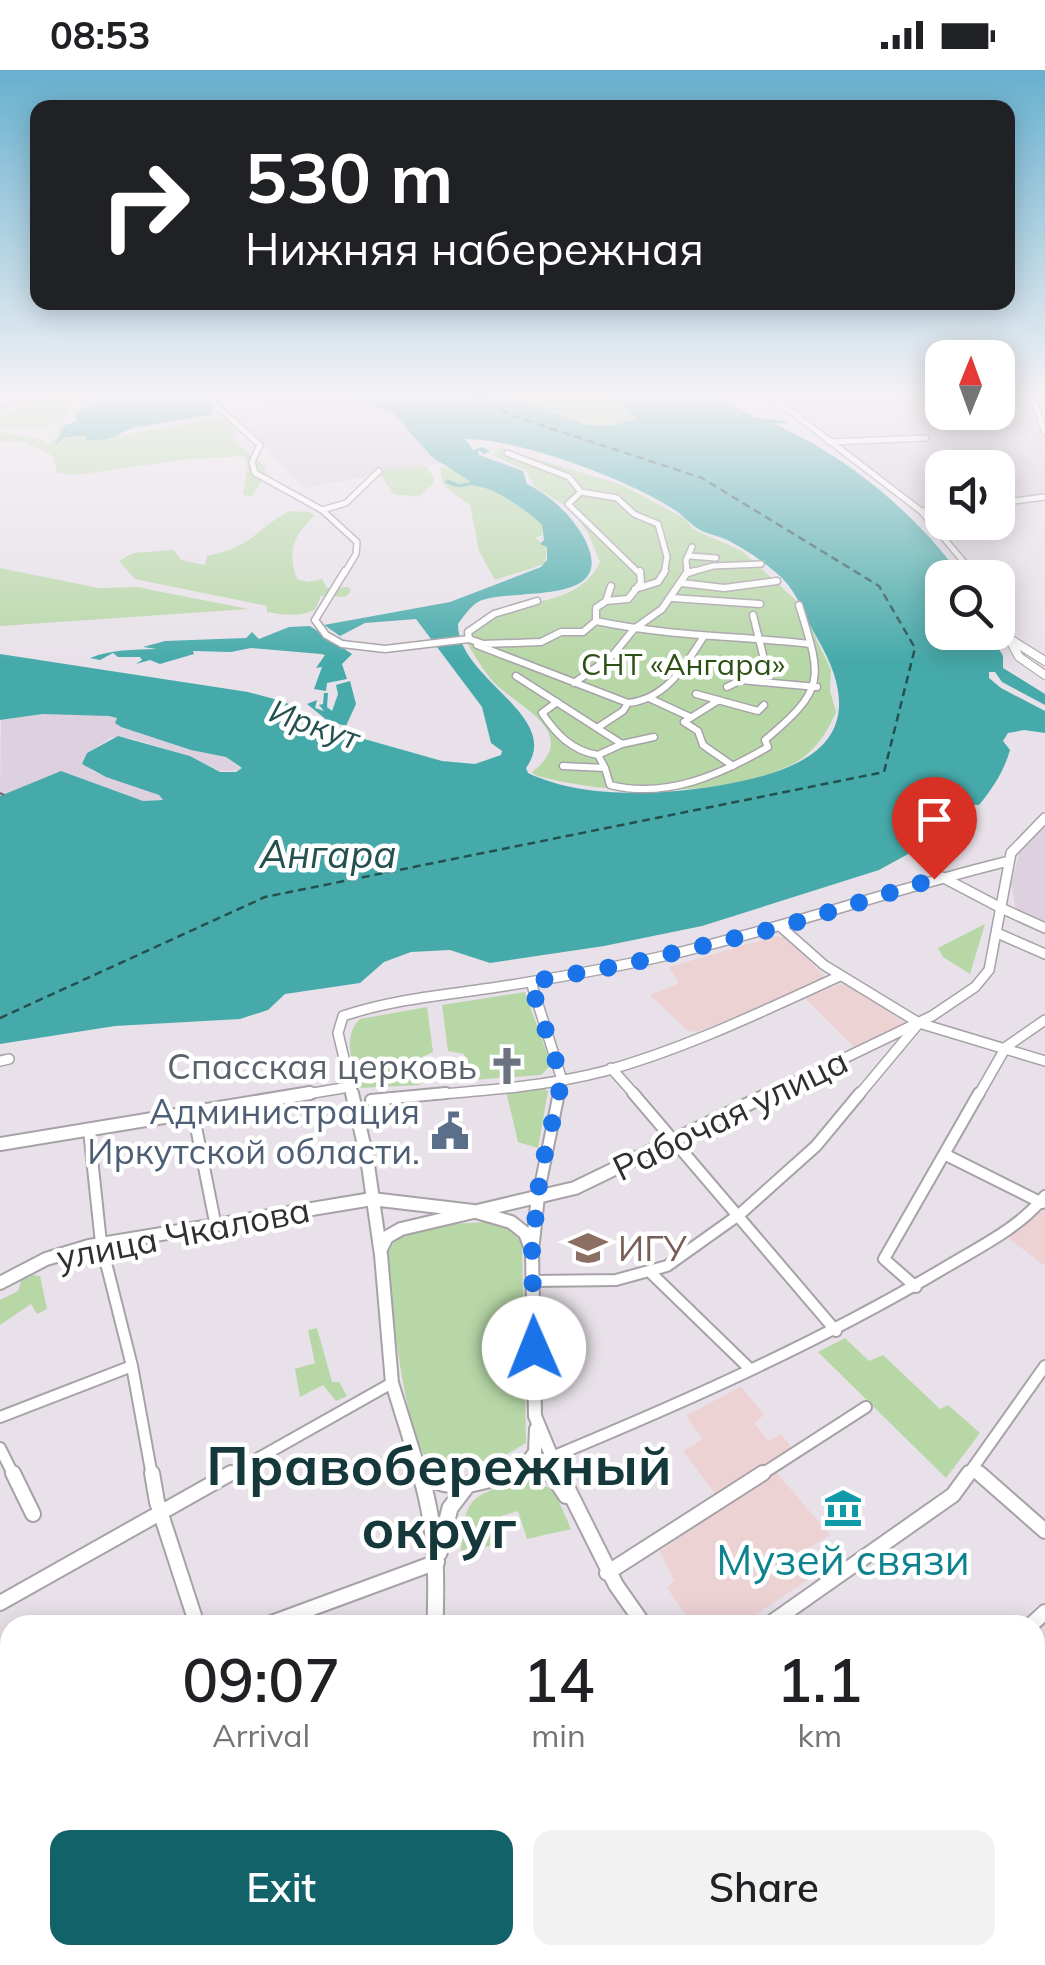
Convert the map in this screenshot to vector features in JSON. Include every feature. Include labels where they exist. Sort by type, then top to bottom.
[{"type":"main road","points":[[885,484],[920,511],[925,511]]},
{"type":"main road","points":[[885,484],[920,511],[961,560]]},
{"type":"main road","points":[[1015,501],[1045,498]]},
{"type":"main road","points":[[1015,642],[1045,660]]},
{"type":"main road","points":[[1015,650],[1019,657],[1045,675]]},
{"type":"main road","points":[[435,1615],[437,1562],[432,1513],[392,1383],[381,1250],[367,1158],[338,1025],[342,1016],[376,1005],[628,964],[781,927],[942,877],[1009,861],[1018,843],[1045,818]]},
{"type":"main road","name":"Рабочая улица","points":[[381,1250],[392,1232],[575,1188],[919,1024],[979,983],[991,962],[1009,861]]},
{"type":"main road","points":[[1002,908],[1045,928]]},
{"type":"main road","points":[[919,1024],[1045,1061]]},
{"type":"main road","points":[[0,1144],[349,1087]]},
{"type":"main road","points":[[522,1468],[535,1452],[532,1251],[538,1196]]},
{"type":"main road","name":"улица Чкалова","points":[[1,1278],[46,1259],[101,1243],[372,1199],[473,1212]]},
{"type":"main road","points":[[473,1212],[520,1228],[532,1251]]},
{"type":"main road","points":[[416,1465],[436,1485],[456,1487],[552,1457],[536,1416]]},
{"type":"main road","points":[[437,1562],[450,1508],[471,1483]]},
{"type":"street","points":[[276,484],[322,510],[354,538],[357,546],[316,615],[319,629],[352,647],[368,650],[470,640],[540,642],[561,632],[583,632],[596,621],[596,608],[606,600],[611,586]]},
{"type":"street","points":[[322,510],[346,502],[365,484]]},
{"type":"street","points":[[575,484],[581,492],[617,498],[634,514],[658,524],[667,550],[668,574],[663,581],[634,590]]},
{"type":"street","points":[[581,492],[568,504],[602,527],[640,570],[641,583],[628,599],[606,600]]},
{"type":"street","points":[[688,574],[686,560],[692,546]]},
{"type":"street","points":[[690,556],[716,558]]},
{"type":"street","points":[[574,683],[620,649],[634,629],[672,598],[688,574],[713,566],[761,564]]},
{"type":"street","points":[[682,583],[724,588],[777,581]]},
{"type":"street","points":[[672,598],[760,604]]},
{"type":"street","points":[[537,601],[492,614],[468,632],[470,640],[486,651],[628,702],[649,698],[674,678],[704,636]]},
{"type":"street","points":[[598,755],[610,785],[630,789],[683,786],[768,747],[765,740],[806,705],[817,687],[818,662],[799,606]]},
{"type":"street","points":[[752,681],[765,664],[753,615]]},
{"type":"street","points":[[596,621],[634,629],[674,629],[704,636],[810,644]]},
{"type":"street","points":[[516,676],[600,726],[622,744]]},
{"type":"street","points":[[727,687],[752,681],[817,687]]},
{"type":"street","points":[[696,694],[758,711],[764,705]]},
{"type":"street","points":[[649,698],[690,716]]},
{"type":"street","points":[[719,700],[684,722],[698,731],[703,745],[733,766]]},
{"type":"street","points":[[557,702],[542,713],[551,728],[580,752],[598,755],[622,744],[654,738]]},
{"type":"street","points":[[600,726],[623,711],[628,702]]},
{"type":"street","points":[[563,766],[605,768]]},
{"type":"street","points":[[942,877],[1002,908]]},
{"type":"street","points":[[533,1281],[593,1282],[651,1273],[666,1266],[740,1214],[816,1146],[919,1024],[840,976],[781,927]]},
{"type":"street","points":[[997,933],[1045,954]]},
{"type":"street","points":[[370,1100],[562,1080],[611,1068],[748,1017],[840,976]]},
{"type":"street","points":[[530,982],[562,1080],[538,1196]]},
{"type":"street","points":[[916,1287],[884,1259],[1004,1051],[1045,1020]]},
{"type":"street","points":[[611,1068],[740,1214],[836,1331]]},
{"type":"street","points":[[194,1112],[216,1222]]},
{"type":"street","points":[[89,1130],[101,1243],[132,1366],[161,1510],[195,1615]]},
{"type":"street","points":[[946,1155],[1044,1201]]},
{"type":"street","points":[[607,1573],[552,1457],[836,1331],[916,1287],[1044,1201]]},
{"type":"street","points":[[651,1273],[751,1370]]},
{"type":"street","points":[[0,1417],[132,1366]]},
{"type":"street","points":[[783,1615],[953,1495],[1045,1366]]},
{"type":"street","points":[[0,1603],[392,1383]]},
{"type":"street","points":[[607,1573],[866,1408]]},
{"type":"street","points":[[0,1448],[33,1514]]},
{"type":"street","points":[[522,1468],[552,1475],[634,1615]]},
{"type":"street","points":[[973,1468],[1045,1531]]},
{"type":"street","points":[[293,1615],[437,1562]]},
{"type":"shaded area","points":[[889,484],[925,484],[922,509]]},
{"type":"shaded area","points":[[1015,484],[1045,484],[1045,495],[1015,498]]},
{"type":"shaded area","points":[[43,714],[100,714],[118,718],[115,723],[121,727],[226,757],[242,770],[220,771],[190,756],[130,738],[112,737],[87,753],[92,771],[159,795],[163,800],[143,801],[61,771],[0,796],[1,720]]},
{"type":"shaded area","points":[[1045,825],[1045,924],[1016,910],[1011,883],[1021,847]]},
{"type":"shaded area","points":[[776,936],[787,938],[825,977],[786,997],[696,1032],[688,1031],[650,995],[679,983],[669,967]]},
{"type":"shaded area","points":[[844,983],[907,1024],[855,1048],[805,998]]},
{"type":"shaded area","points":[[1045,1209],[1045,1266],[1008,1238]]},
{"type":"shaded area","points":[[741,1386],[764,1415],[754,1423],[768,1441],[781,1434],[793,1449],[715,1494],[683,1451],[703,1439],[686,1416]]},
{"type":"shaded area","points":[[776,1472],[830,1535],[797,1555],[812,1577],[755,1615],[686,1615],[667,1588],[674,1581],[660,1551]]},
{"type":"green space","points":[[245,484],[260,484],[252,496],[243,495]]},
{"type":"green space","points":[[387,484],[432,484],[418,497],[394,494]]},
{"type":"green space","points":[[443,485],[485,488],[536,519],[542,525],[542,535],[535,538],[547,547],[545,564],[495,580],[479,551],[470,505]]},
{"type":"green space","name":"СНТ «Ангара»","points":[[622,485],[684,518],[693,529],[742,551],[800,604],[831,670],[830,691],[836,712],[813,748],[793,764],[766,775],[701,788],[630,790],[535,775],[532,772],[551,747],[550,736],[535,715],[490,678],[463,637],[466,628],[488,623],[497,614],[490,612],[493,609],[568,593],[592,575],[600,562],[588,533],[569,508],[535,487]]},
{"type":"green space","points":[[289,511],[310,512],[314,516],[294,544],[292,560],[297,579],[322,579],[327,588],[348,587],[351,591],[345,597],[321,596],[315,610],[309,612],[267,612],[267,606],[135,579],[119,561],[133,553],[174,550],[181,560],[205,565],[207,556],[244,543]]},
{"type":"green space","points":[[0,568],[99,588],[137,587],[248,609],[0,626]]},
{"type":"green space","points":[[985,924],[970,974],[943,957],[938,948]]},
{"type":"green space","points":[[525,992],[551,1065],[541,1075],[473,1080],[464,1054],[448,1051],[442,1005]]},
{"type":"green space","points":[[427,1007],[433,1052],[420,1058],[420,1085],[359,1088],[350,1043],[354,1026],[360,1019]]},
{"type":"green space","points":[[506,1091],[548,1091],[538,1148],[518,1142]]},
{"type":"green space","points":[[491,1221],[506,1225],[522,1241],[526,1443],[506,1455],[438,1473],[426,1459],[408,1405],[387,1255],[393,1243],[416,1230]]},
{"type":"green space","points":[[40,1276],[47,1309],[37,1314],[31,1304],[0,1325],[0,1300],[18,1291],[21,1281]]},
{"type":"green space","points":[[317,1328],[332,1382],[339,1382],[347,1396],[336,1401],[323,1385],[300,1397],[295,1369],[315,1363],[308,1330]]},
{"type":"green space","points":[[845,1338],[869,1361],[883,1355],[940,1409],[948,1405],[980,1433],[946,1478],[818,1352]]},
{"type":"green space","points":[[529,1479],[554,1490],[571,1529],[527,1539],[518,1511],[501,1516],[506,1543],[461,1551],[465,1517],[476,1498]]},
{"type":"water","name":"Ангара","points":[[449,484],[528,484],[552,500],[572,520],[591,559],[588,575],[576,585],[478,602],[458,624],[462,644],[474,662],[521,714],[531,731],[534,749],[526,768],[528,773],[572,787],[620,793],[716,786],[779,771],[804,759],[823,744],[835,725],[839,701],[833,671],[797,599],[782,578],[740,547],[700,530],[676,511],[625,484],[872,484],[916,523],[925,533],[925,540],[931,540],[949,560],[925,560],[925,650],[1000,650],[1003,668],[1045,694],[1045,705],[1002,682],[995,672],[989,672],[989,678],[1045,711],[1045,733],[1008,733],[1003,741],[1010,750],[998,779],[979,805],[949,812],[944,820],[950,831],[879,870],[702,926],[490,963],[450,950],[411,952],[384,962],[360,983],[285,994],[268,1010],[240,1019],[115,1026],[0,1044],[0,796],[61,771],[143,801],[163,800],[82,764],[87,753],[118,736],[190,756],[220,772],[242,768],[226,757],[121,727],[115,723],[117,718],[109,716],[43,714],[0,720],[0,654],[248,692],[285,702],[329,729],[442,761],[475,764],[501,755],[502,751],[491,743],[482,707],[416,619],[365,623],[340,636],[324,625],[450,602],[541,567],[547,560],[547,547],[540,544],[544,540],[542,525],[494,492],[472,485]]},
{"type":"water","points":[[310,626],[352,654],[342,664],[347,679],[327,683],[326,691],[314,689],[322,667],[316,668],[325,655],[321,654],[251,648],[193,651],[194,654],[160,664],[150,660],[136,664],[142,660],[140,657],[118,657],[113,653],[100,660],[90,658],[115,651],[157,649],[143,647],[165,641],[246,638],[252,632],[259,639],[289,627]]},
{"type":"water","points":[[350,681],[356,704],[346,726],[328,721],[307,704],[317,700],[315,708],[324,711],[319,705],[323,704],[324,693],[328,693],[327,707],[332,711],[338,694],[336,685]]},
{"type":"ferry route","points":[[0,1018],[265,897],[884,772],[915,648],[879,586],[713,484]]},
{"type":"railway","points":[[0,793],[4,795]]},
{"type":"place","name":"Спасская церковь","points":[[507,1066]]},
{"type":"place","name":"Администрация Иркутской области.","points":[[450,1131]]},
{"type":"place","name":"ИГУ","points":[[588,1248]]},
{"type":"place","name":"Музей связи","points":[[843,1508]]},
{"type":"district","name":"Правобережный округ","points":[[439,1496]]},
{"type":"route","points":[[534,1348],[532,1251],[540,1175],[562,1080],[530,982],[628,964],[794,924],[934,879]]},
{"type":"water label","name":"Иркут","points":[[315,724]]}]
